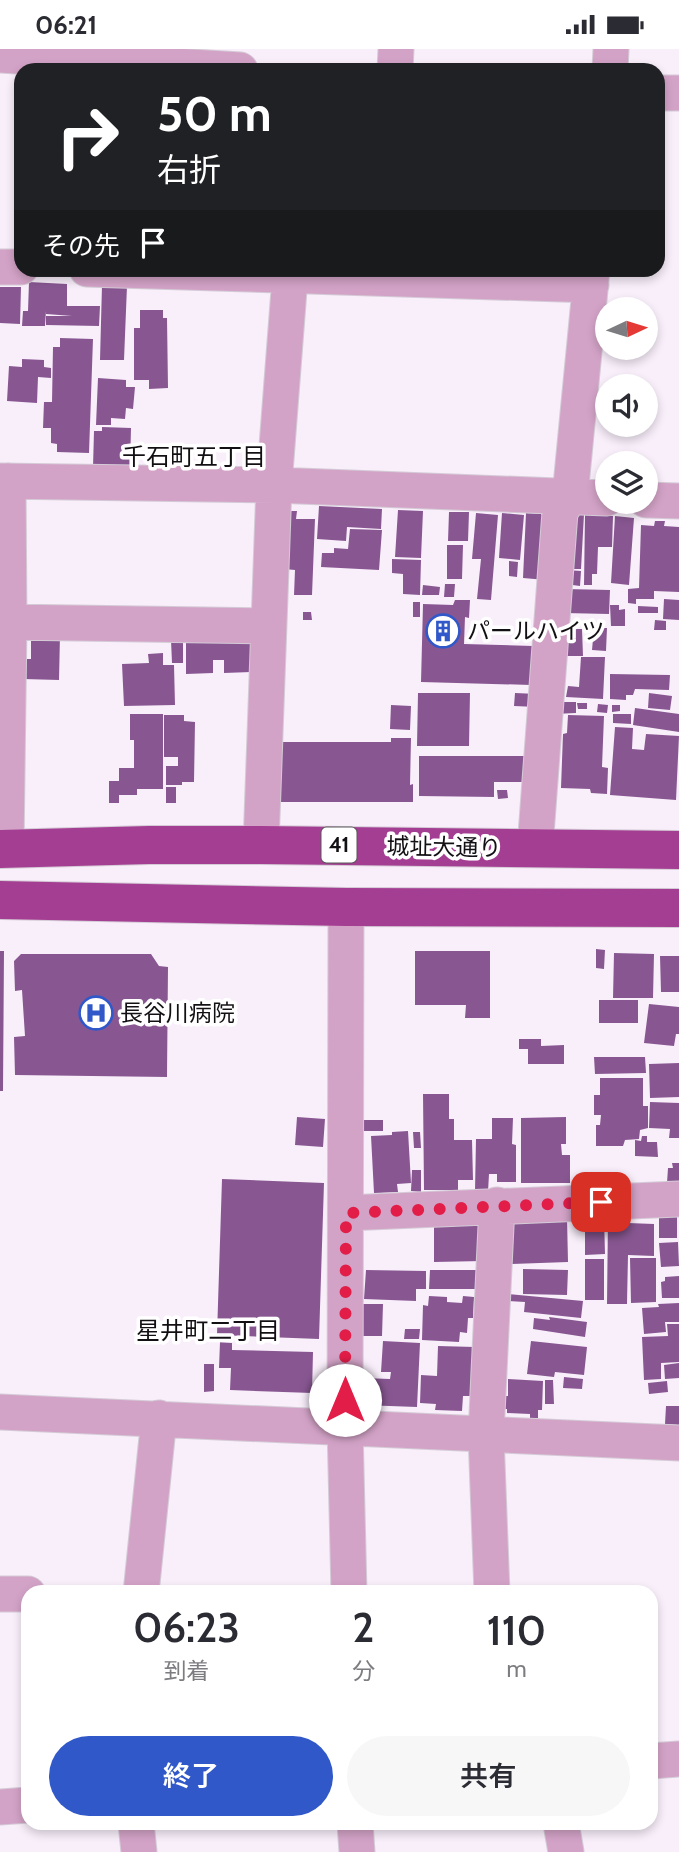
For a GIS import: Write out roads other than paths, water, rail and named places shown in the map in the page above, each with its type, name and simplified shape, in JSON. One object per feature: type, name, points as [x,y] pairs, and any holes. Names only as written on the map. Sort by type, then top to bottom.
[{"type":"highway","name":"城址大通り","points":[[3,849],[261,845],[679,850]]},
{"type":"highway","points":[[0,900],[346,907],[679,908]]},
{"type":"street","points":[[0,55],[128,63]]},
{"type":"street","points":[[261,845],[274,485],[290,277],[592,277],[570,496],[560,512],[535,848]]},
{"type":"street","points":[[3,849],[9,622],[4,481],[274,485],[595,497]]},
{"type":"street","points":[[658,500],[679,501]]},
{"type":"street","points":[[9,622],[268,626]]},
{"type":"street","points":[[346,907],[345,1427],[349,1585]]},
{"type":"street","points":[[346,1213],[679,1199]]},
{"type":"street","points":[[492,1585],[486,1435],[497,1205]]},
{"type":"street","points":[[0,1412],[679,1443]]},
{"type":"street","points":[[142,1585],[159,1418]]},
{"type":"street","points":[[0,1594],[21,1594]]},
{"type":"street","points":[[658,1760],[679,1759]]},
{"type":"street","points":[[0,1807],[21,1806]]},
{"type":"street","points":[[137,1830],[139,1852]]},
{"type":"street","points":[[355,1830],[357,1852]]},
{"type":"street","points":[[562,1830],[566,1852]]},
{"type":"place","name":"パールハイツ","points":[[443,631]]},
{"type":"place","name":"長谷川病院","points":[[96,1013]]},
{"type":"district","name":"千石町五丁目","points":[[194,457]]},
{"type":"district","name":"星井町二丁目","points":[[208,1331]]}]
